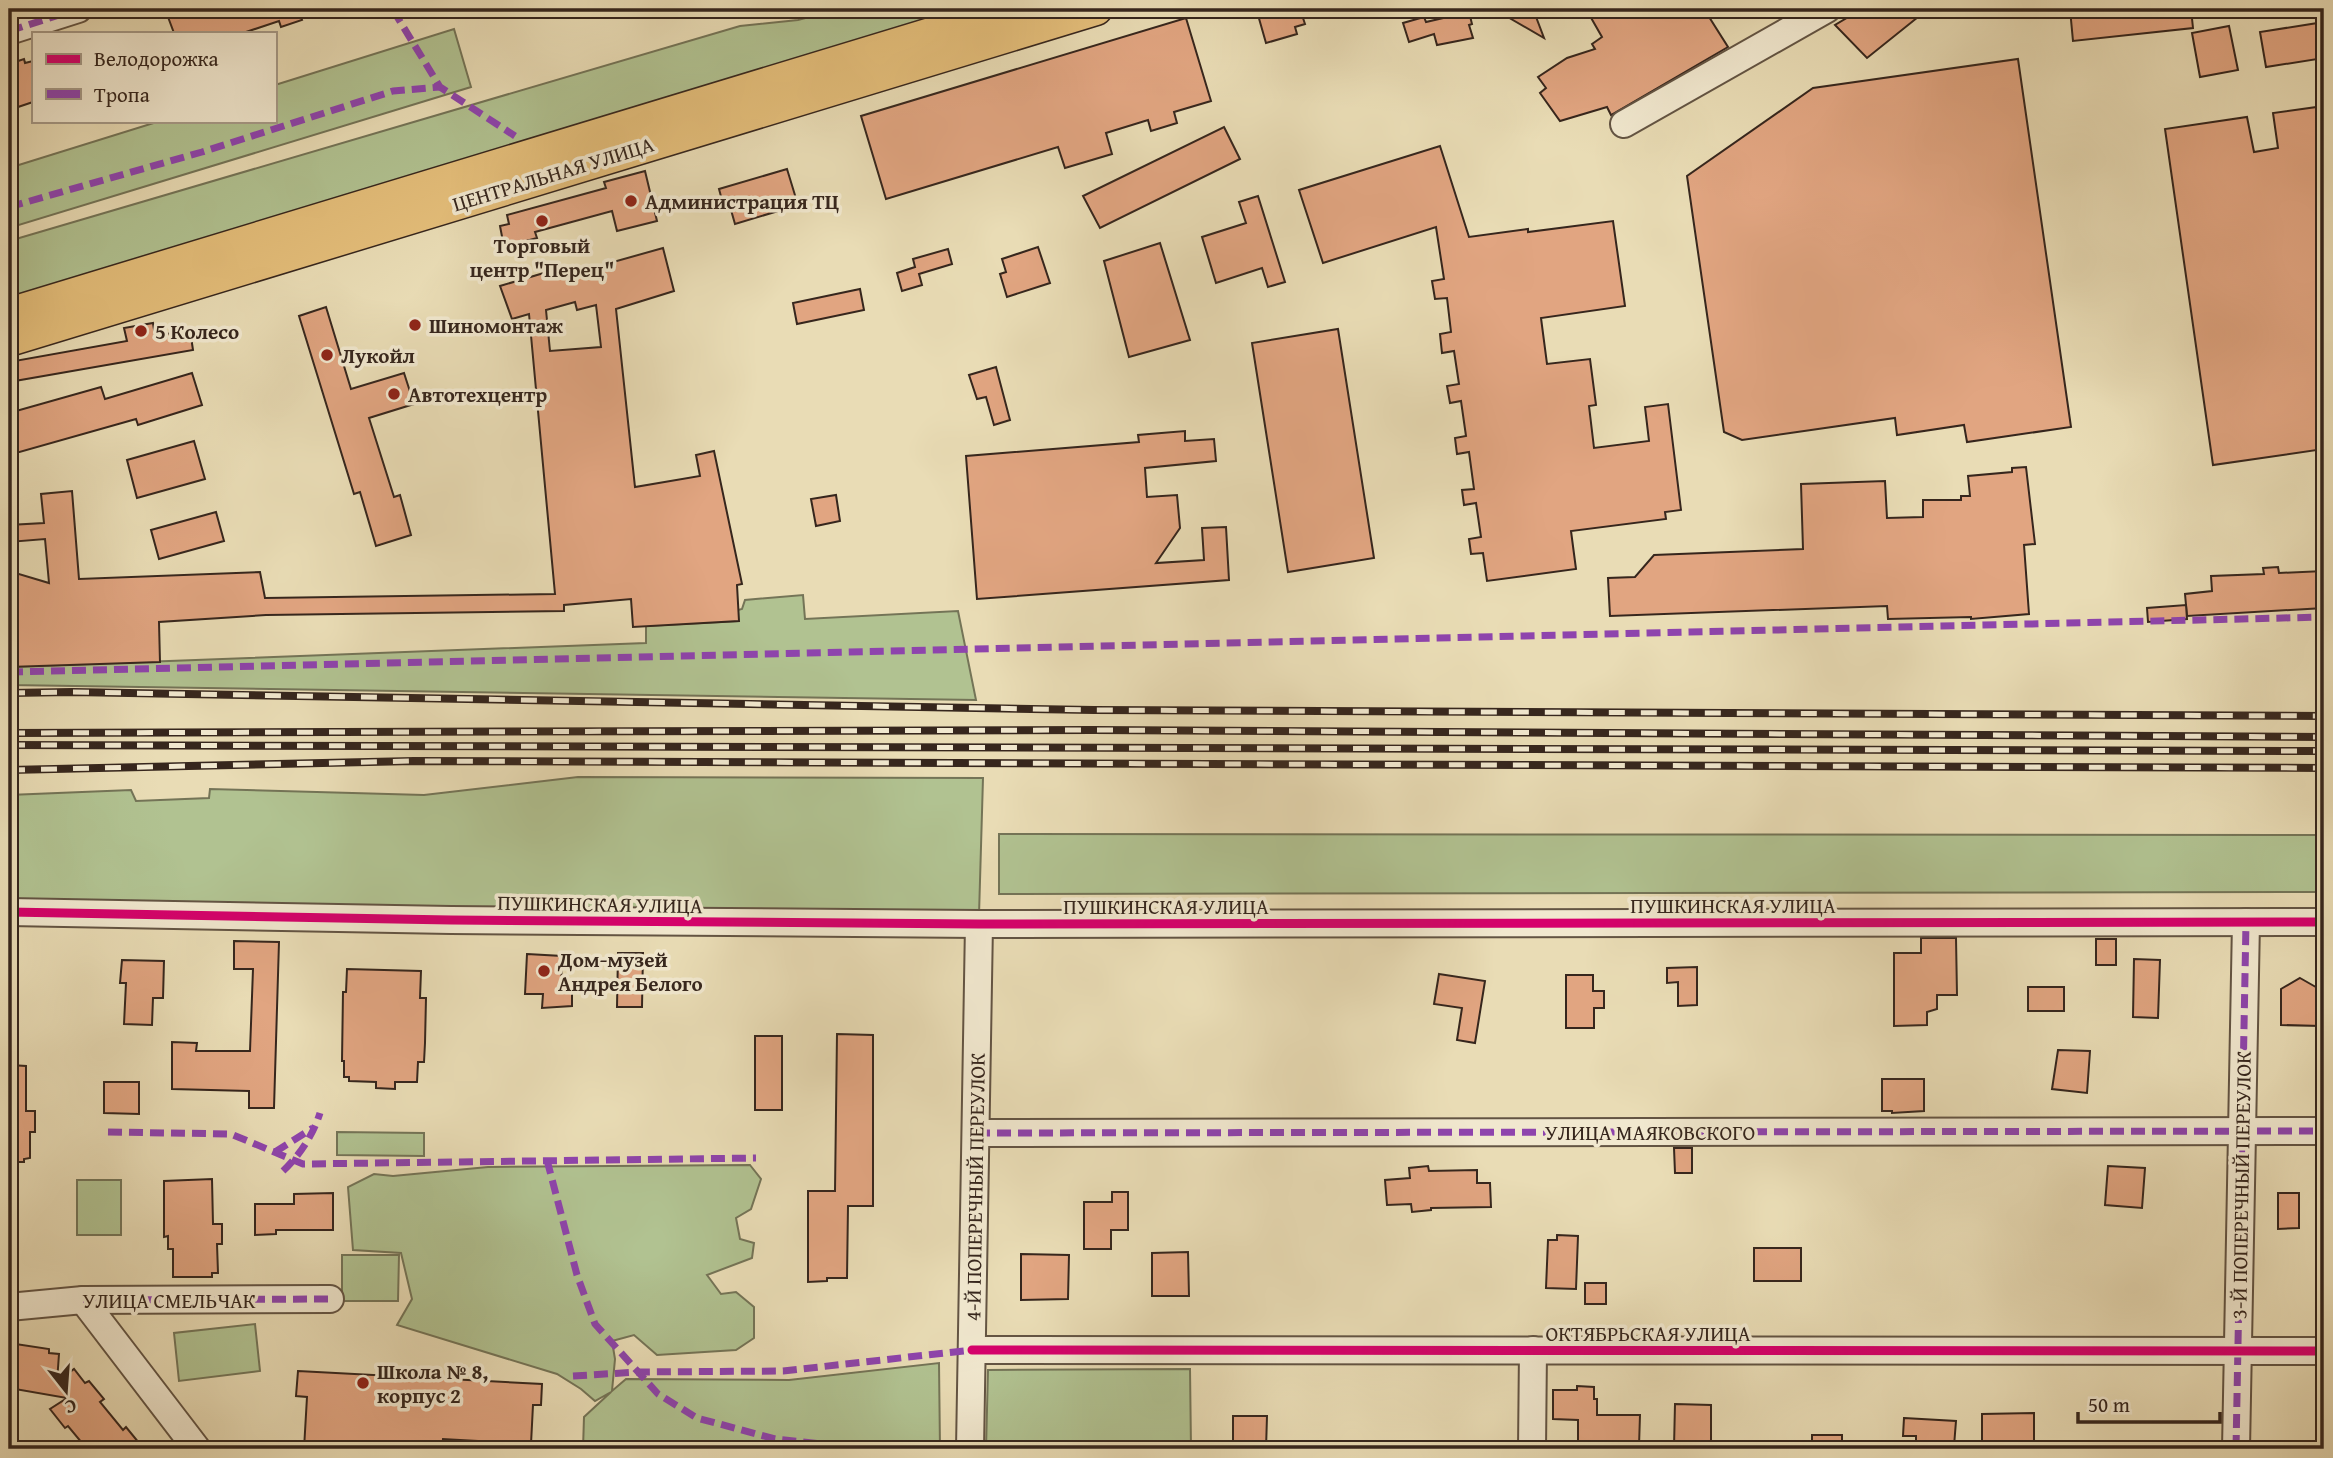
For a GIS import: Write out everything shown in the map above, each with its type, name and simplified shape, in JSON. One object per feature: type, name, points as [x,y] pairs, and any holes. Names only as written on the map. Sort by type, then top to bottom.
[{"type":"main road","name":"ЦЕНТРАЛЬНАЯ УЛИЦА","points":[[9,340],[402,207],[1013,9]]},
{"type":"main road","name":"ЦЕНТРАЛЬНАЯ УЛИЦА","points":[[9,314],[402,207],[1097,9]]},
{"type":"street","points":[[9,31],[78,9]]},
{"type":"street","points":[[1624,124],[1827,9]]},
{"type":"street","name":"ПУШКИНСКАЯ УЛИЦА","points":[[9,912],[451,920],[979,924],[2324,922]]},
{"type":"street","name":"3-Й ПОПЕРЕЧНЫЙ ПЕРЕУЛОК","points":[[2236,1449],[2246,922]]},
{"type":"street","name":"4-Й ПОПЕРЕЧНЫЙ ПЕРЕУЛОК","points":[[970,1449],[979,924]]},
{"type":"street","name":"УЛИЦА МАЯКОВСКОГО","points":[[976,1133],[2324,1131]]},
{"type":"street","name":"УЛИЦА СМЕЛЬЧАК","points":[[9,1307],[83,1300],[330,1299]]},
{"type":"street","points":[[83,1300],[197,1449]]},
{"type":"street","name":"ОКТЯБРЬСКАЯ УЛИЦА","points":[[972,1350],[2324,1351]]},
{"type":"street","points":[[1532,1449],[1533,1350]]},
{"type":"green space","points":[[839,9],[996,9],[9,309],[9,241],[740,26],[798,20]]},
{"type":"green space","points":[[454,29],[471,87],[9,228],[9,168],[157,122],[276,122],[276,85]]},
{"type":"green space","points":[[803,595],[805,619],[958,611],[976,700],[9,685],[9,667],[646,643],[646,626],[738,621],[738,610],[742,609],[745,600]]},
{"type":"green space","points":[[578,777],[983,778],[979,915],[9,903],[9,795],[131,790],[136,801],[209,798],[210,789],[424,795]]},
{"type":"green space","points":[[999,834],[2324,835],[2324,892],[999,894]]},
{"type":"green space","points":[[337,1132],[424,1133],[424,1156],[337,1155]]},
{"type":"green space","points":[[750,1165],[761,1179],[751,1209],[736,1218],[740,1239],[754,1243],[752,1258],[707,1275],[721,1294],[736,1292],[754,1307],[754,1338],[736,1350],[657,1355],[634,1335],[612,1341],[615,1359],[612,1391],[626,1379],[789,1380],[939,1363],[940,1449],[583,1449],[584,1417],[611,1392],[595,1401],[557,1374],[397,1325],[412,1299],[401,1253],[353,1250],[348,1187],[374,1174],[393,1176],[488,1167]]},
{"type":"green space","points":[[77,1180],[121,1180],[121,1235],[77,1235]]},
{"type":"green space","points":[[342,1255],[399,1255],[398,1301],[342,1301]]},
{"type":"green space","points":[[255,1324],[260,1371],[179,1381],[174,1333]]},
{"type":"green space","points":[[1190,1369],[1191,1449],[986,1449],[988,1370]]},
{"type":"building","points":[[180,9],[308,9],[308,12],[300,15],[302,20],[281,27],[279,21],[246,32],[174,32],[168,17],[181,13]]},
{"type":"building","points":[[1279,9],[1300,9],[1305,24],[1295,27],[1297,34],[1266,43],[1258,15]]},
{"type":"building","points":[[1533,9],[1544,38],[1506,16]]},
{"type":"building","points":[[1586,9],[1704,9],[1728,47],[1611,115],[1607,107],[1560,121],[1540,93],[1546,88],[1538,77],[1567,58],[1595,49],[1592,44],[1602,37]]},
{"type":"building","points":[[1862,9],[1928,9],[1867,58],[1835,25]]},
{"type":"building","points":[[2070,9],[2191,9],[2193,28],[2073,41]]},
{"type":"building","points":[[1469,12],[1473,38],[1437,45],[1434,34],[1409,42],[1403,23],[1424,17],[1426,22]]},
{"type":"building","points":[[1186,18],[1211,101],[1174,112],[1177,123],[1151,131],[1148,120],[1106,133],[1112,154],[1065,168],[1058,147],[886,199],[861,116]]},
{"type":"building","points":[[2324,22],[2324,58],[2266,67],[2260,32]]},
{"type":"building","points":[[2229,26],[2238,70],[2200,77],[2192,33]]},
{"type":"building","points":[[24,59],[25,63],[32,61],[32,102],[9,110],[9,64]]},
{"type":"building","points":[[2018,59],[2071,427],[1967,442],[1964,425],[1897,435],[1895,418],[1742,440],[1724,432],[1687,176],[1813,88]]},
{"type":"building","points":[[2324,106],[2324,449],[2213,465],[2165,129],[2247,117],[2254,152],[2278,148],[2273,113]]},
{"type":"building","points":[[1224,127],[1240,159],[1100,228],[1083,196]]},
{"type":"building","points":[[1440,146],[1469,237],[1613,221],[1625,306],[1541,318],[1547,364],[1590,359],[1596,405],[1589,406],[1594,448],[1649,441],[1645,407],[1668,404],[1681,510],[1665,512],[1666,519],[1571,531],[1576,569],[1487,581],[1483,553],[1471,554],[1469,539],[1481,537],[1476,503],[1464,505],[1462,490],[1474,489],[1469,452],[1457,454],[1455,438],[1466,436],[1461,401],[1450,403],[1447,386],[1459,384],[1454,351],[1442,353],[1440,334],[1451,332],[1447,298],[1435,299],[1432,281],[1444,279],[1436,227],[1323,263],[1299,190]]},
{"type":"building","points":[[787,169],[798,205],[735,224],[729,203],[723,204],[719,189]]},
{"type":"building","points":[[645,171],[657,221],[617,231],[612,211],[535,232],[537,238],[504,247],[500,226],[509,224],[507,215],[606,188],[604,182]]},
{"type":"building","points":[[1258,196],[1285,282],[1268,287],[1262,268],[1216,283],[1202,237],[1246,223],[1239,202]]},
{"type":"building","points":[[1160,243],[1190,340],[1129,357],[1104,261]]},
{"type":"building","points":[[1038,247],[1050,283],[1007,297],[1000,274],[1006,272],[1002,259]]},
{"type":"building","points":[[663,248],[674,291],[616,309],[635,487],[700,476],[696,455],[714,451],[742,584],[737,585],[739,621],[633,627],[631,599],[564,605],[564,611],[266,615],[159,622],[160,662],[9,667],[9,571],[49,583],[45,539],[9,542],[9,525],[44,523],[41,494],[72,491],[79,579],[260,572],[265,598],[555,594],[529,314],[512,319],[500,286],[564,267],[567,275]],"holes":[[[575,302],[577,310],[596,305],[601,347],[550,351],[546,310]]]},
{"type":"building","points":[[948,249],[952,264],[919,274],[922,285],[902,291],[897,273],[915,267],[913,259]]},
{"type":"building","points":[[860,289],[864,310],[797,324],[793,303]]},
{"type":"building","points":[[326,307],[351,389],[404,373],[414,404],[369,418],[394,497],[400,495],[411,535],[376,546],[360,492],[354,494],[299,316]]},
{"type":"building","points":[[153,323],[155,336],[190,330],[193,350],[9,382],[9,362],[127,341],[124,328]]},
{"type":"building","points":[[1338,329],[1374,558],[1288,572],[1252,343]]},
{"type":"building","points":[[996,367],[1010,420],[994,425],[986,397],[977,399],[969,375]]},
{"type":"building","points":[[192,373],[202,405],[138,425],[136,419],[9,455],[9,413],[101,387],[105,399]]},
{"type":"building","points":[[1185,431],[1185,441],[1214,439],[1216,461],[1145,468],[1147,497],[1177,495],[1180,528],[1156,563],[1204,560],[1202,528],[1226,527],[1229,580],[977,599],[966,456],[1139,442],[1138,435]]},
{"type":"building","points":[[194,441],[205,479],[137,498],[127,460]]},
{"type":"building","points":[[2026,467],[2035,544],[2024,545],[2029,614],[1971,619],[1888,619],[1887,606],[1610,616],[1608,578],[1635,577],[1654,555],[1803,549],[1801,484],[1885,481],[1887,518],[1923,517],[1923,500],[1961,500],[1961,496],[1970,496],[1968,476],[2012,472],[2012,468]]},
{"type":"building","points":[[836,495],[840,521],[816,526],[811,499]]},
{"type":"building","points":[[216,512],[224,541],[159,559],[151,530]]},
{"type":"building","points":[[2278,567],[2279,573],[2324,571],[2324,608],[2187,616],[2185,594],[2212,591],[2211,576],[2264,574],[2263,568]]},
{"type":"building","points":[[2186,605],[2187,619],[2148,622],[2147,608]]},
{"type":"building","points":[[1921,938],[1956,938],[1957,995],[1937,995],[1937,1009],[1927,1012],[1927,1025],[1894,1026],[1894,953],[1921,953]]},
{"type":"building","points":[[2096,939],[2116,939],[2116,965],[2096,965]]},
{"type":"building","points":[[234,941],[279,942],[274,1108],[249,1108],[249,1091],[172,1089],[172,1042],[197,1043],[196,1051],[250,1051],[253,969],[234,969]]},
{"type":"building","points":[[618,953],[643,953],[642,1007],[617,1007]]},
{"type":"building","name":"Дом-музей Андрея Белого","points":[[527,954],[562,956],[561,987],[572,988],[572,1006],[542,1008],[543,994],[525,994]]},
{"type":"building","points":[[2134,959],[2160,960],[2158,1018],[2133,1017]]},
{"type":"building","points":[[122,960],[164,961],[163,998],[153,998],[152,1025],[124,1024],[126,983],[120,983]]},
{"type":"building","points":[[1697,967],[1697,1005],[1678,1006],[1678,982],[1667,983],[1667,968]]},
{"type":"building","points":[[347,969],[421,971],[420,998],[426,998],[425,1043],[424,1062],[418,1062],[417,1082],[395,1082],[395,1089],[376,1088],[376,1082],[349,1081],[349,1077],[344,1077],[343,992],[346,992]]},
{"type":"building","points":[[1439,974],[1485,981],[1475,1043],[1457,1040],[1462,1008],[1434,1004]]},
{"type":"building","points":[[1566,975],[1593,975],[1593,991],[1604,991],[1604,1008],[1594,1008],[1594,1028],[1566,1028]]},
{"type":"building","points":[[2300,978],[2321,990],[2321,1026],[2281,1025],[2281,989]]},
{"type":"building","points":[[2028,987],[2064,987],[2064,1011],[2028,1011]]},
{"type":"building","points":[[837,1034],[873,1035],[873,1206],[848,1206],[847,1278],[808,1282],[808,1191],[835,1191]]},
{"type":"building","points":[[755,1036],[782,1036],[782,1110],[755,1110]]},
{"type":"building","points":[[2058,1050],[2090,1051],[2087,1093],[2052,1089]]},
{"type":"building","points":[[10,1065],[26,1066],[26,1111],[35,1111],[35,1132],[30,1132],[30,1158],[24,1159],[24,1162],[9,1162]]},
{"type":"building","points":[[1882,1079],[1924,1079],[1924,1111],[1882,1111]]},
{"type":"building","points":[[104,1082],[139,1082],[139,1114],[104,1113]]},
{"type":"building","points":[[1674,1148],[1692,1148],[1692,1173],[1675,1173]]},
{"type":"building","points":[[1428,1166],[1429,1171],[1477,1170],[1477,1183],[1490,1183],[1491,1207],[1431,1208],[1412,1212],[1411,1204],[1387,1205],[1385,1180],[1410,1178],[1409,1168]]},
{"type":"building","points":[[2108,1166],[2145,1168],[2142,1208],[2105,1205]]},
{"type":"building","points":[[212,1179],[213,1224],[222,1224],[222,1244],[217,1244],[218,1273],[212,1273],[212,1277],[173,1277],[173,1249],[168,1249],[168,1236],[164,1237],[164,1181]]},
{"type":"building","points":[[1112,1192],[1128,1192],[1128,1230],[1111,1230],[1111,1249],[1084,1249],[1084,1202],[1112,1202]]},
{"type":"building","points":[[333,1193],[333,1230],[276,1230],[276,1234],[255,1235],[255,1204],[294,1204],[294,1194]]},
{"type":"building","points":[[2278,1193],[2299,1193],[2299,1228],[2278,1229]]},
{"type":"building","points":[[1557,1235],[1578,1236],[1576,1289],[1546,1288],[1548,1240],[1557,1240]]},
{"type":"building","points":[[1754,1248],[1801,1248],[1801,1281],[1754,1281]]},
{"type":"building","points":[[1188,1252],[1189,1296],[1152,1296],[1152,1253]]},
{"type":"building","points":[[1021,1254],[1069,1255],[1068,1299],[1021,1300]]},
{"type":"building","points":[[1585,1283],[1606,1283],[1606,1304],[1585,1304]]},
{"type":"building","points":[[9,1343],[49,1349],[49,1353],[59,1354],[57,1382],[74,1369],[85,1383],[89,1381],[104,1399],[100,1402],[123,1430],[126,1427],[144,1449],[87,1449],[50,1409],[67,1398],[9,1386]]},
{"type":"building","points":[[298,1371],[542,1384],[541,1405],[533,1405],[531,1444],[443,1439],[442,1449],[304,1449],[307,1397],[296,1396]]},
{"type":"building","points":[[1577,1386],[1594,1387],[1597,1415],[1640,1415],[1639,1446],[1620,1446],[1620,1442],[1578,1441],[1578,1420],[1553,1419],[1553,1390],[1577,1390]]},
{"type":"building","points":[[1675,1404],[1711,1405],[1711,1442],[1705,1442],[1705,1448],[1674,1447]]},
{"type":"building","points":[[2034,1413],[2034,1449],[1982,1449],[1982,1414]]},
{"type":"building","points":[[1233,1416],[1267,1416],[1266,1449],[1233,1449]]},
{"type":"building","points":[[1904,1418],[1956,1421],[1954,1446],[1916,1449],[1916,1436],[1903,1436]]},
{"type":"building","points":[[1812,1435],[1842,1435],[1842,1449],[1812,1449]]},
{"type":"railway","points":[[9,693],[1094,710],[2324,716]]},
{"type":"railway","points":[[9,733],[1093,730],[2324,737]]},
{"type":"railway","points":[[9,745],[2324,751]]},
{"type":"railway","points":[[9,770],[414,761],[2324,768]]},
{"type":"marked path","points":[[9,31],[78,9]]},
{"type":"marked path","points":[[393,10],[440,87],[515,136]]},
{"type":"marked path","points":[[9,207],[202,152],[393,91],[440,87]]},
{"type":"marked path","points":[[9,672],[2324,617]]},
{"type":"marked path","points":[[2236,1449],[2246,922]]},
{"type":"marked path","points":[[283,1171],[305,1144],[320,1113]]},
{"type":"marked path","points":[[275,1152],[313,1128]]},
{"type":"marked path","points":[[976,1133],[2324,1131]]},
{"type":"marked path","points":[[108,1132],[231,1134],[303,1164],[756,1158]]},
{"type":"marked path","points":[[547,1160],[577,1275],[595,1324],[658,1394],[697,1418],[775,1439],[870,1449]]},
{"type":"marked path","points":[[83,1300],[330,1299]]},
{"type":"marked path","points":[[573,1376],[638,1372],[783,1371],[972,1350]]},
{"type":"cycle path","points":[[9,912],[451,920],[979,924],[2324,922]]},
{"type":"cycle path","points":[[972,1350],[2324,1351]]},
{"type":"place","name":"Администрация ТЦ","points":[[631,201]]},
{"type":"place","name":"Торговый центр \"Перец\"","points":[[542,221]]},
{"type":"place","name":"Шиномонтаж","points":[[415,325]]},
{"type":"place","name":"5 Колесо","points":[[141,331]]},
{"type":"place","name":"Лукойл","points":[[327,355]]},
{"type":"place","name":"Автотехцентр","points":[[394,394]]},
{"type":"place","name":"Дом-музей Андрея Белого","points":[[544,971]]},
{"type":"place","name":"Школа № 8, корпус 2","points":[[363,1383]]}]
